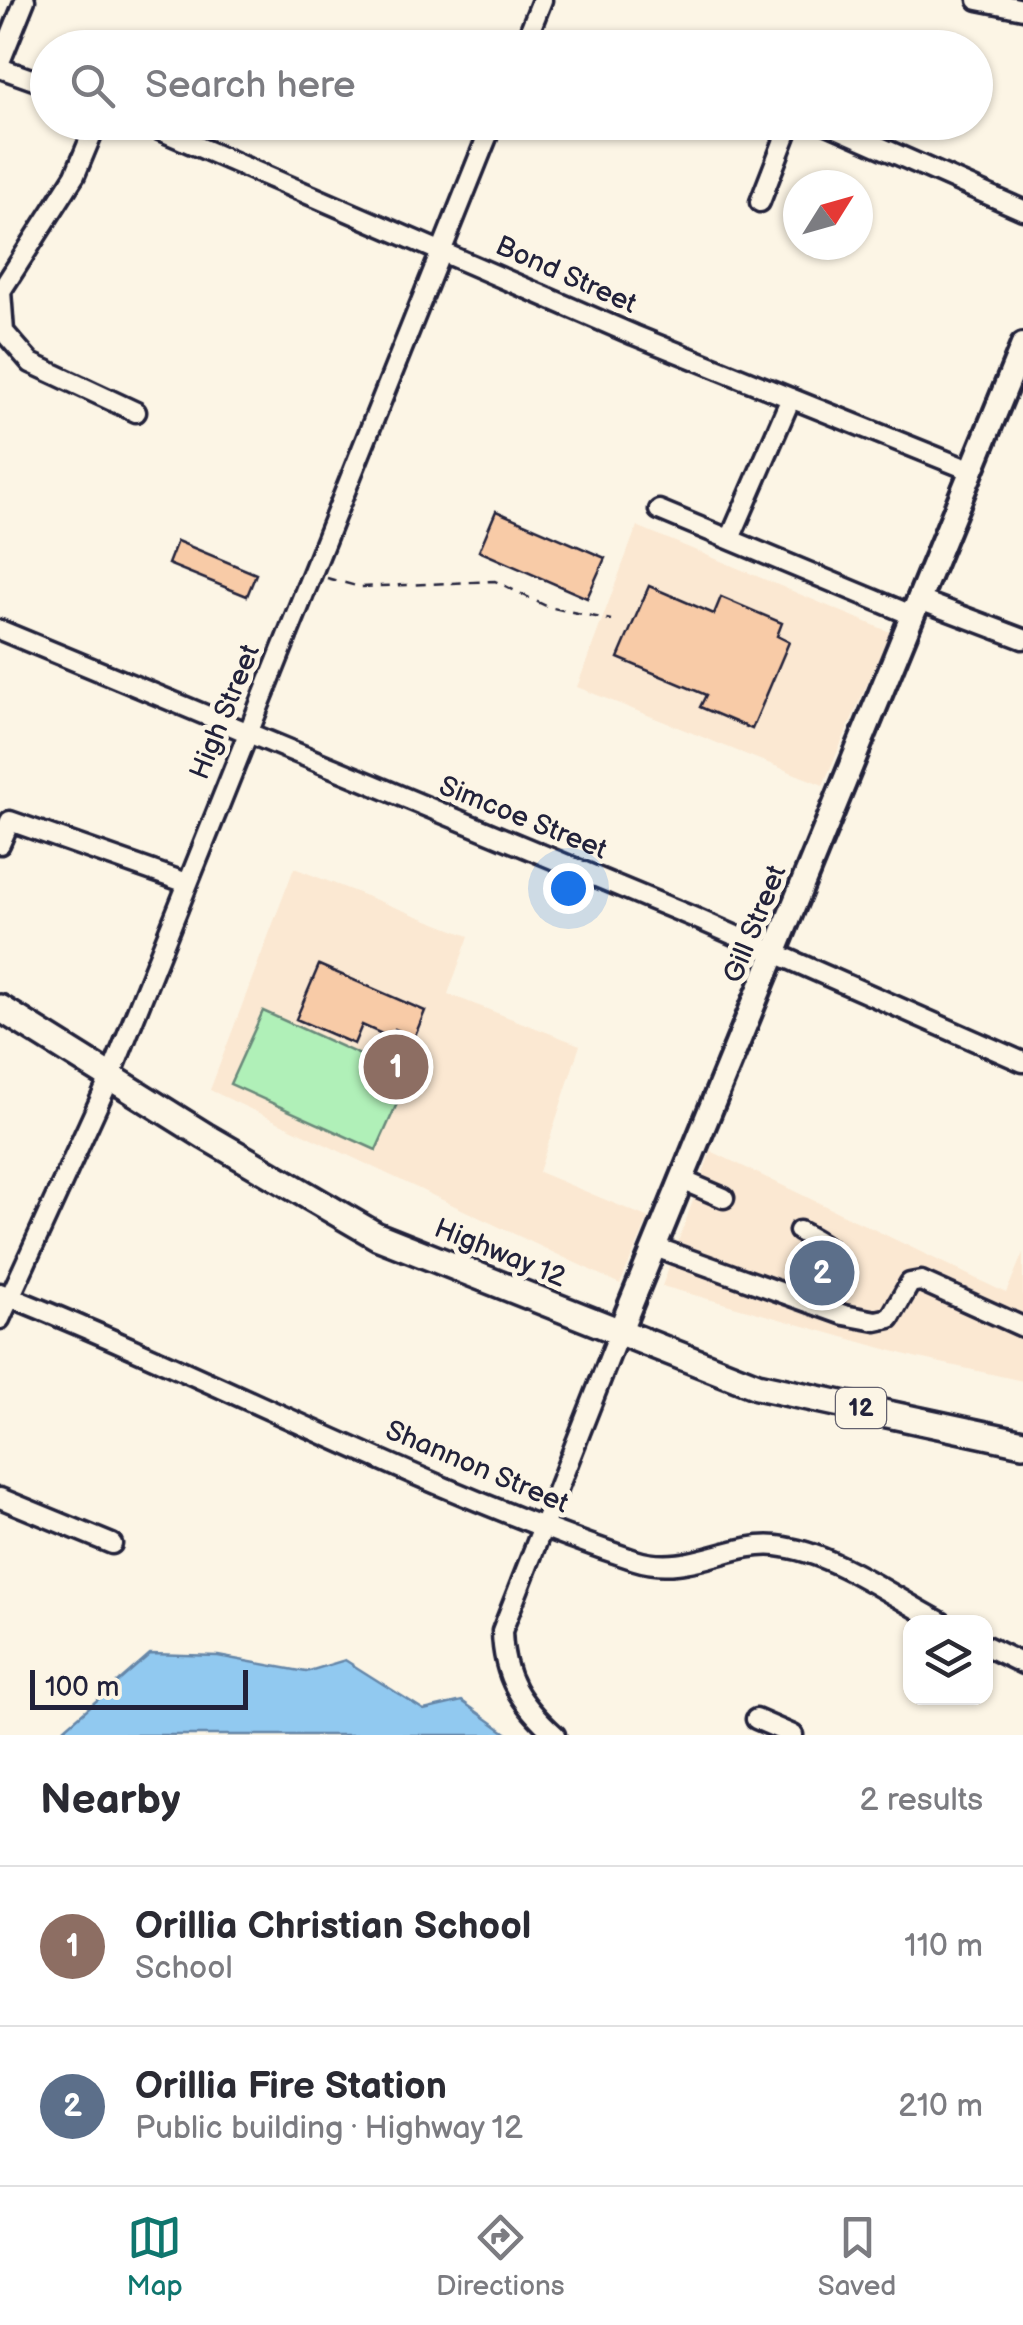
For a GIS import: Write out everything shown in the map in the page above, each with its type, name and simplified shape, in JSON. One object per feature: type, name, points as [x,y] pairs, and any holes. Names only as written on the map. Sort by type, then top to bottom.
[{"type":"highway","name":"Highway 12","points":[[0,1008],[110,1078],[378,1236],[757,1386],[1023,1443]]},
{"type":"main road","name":"Gill Street","points":[[620,1333],[1023,345]]},
{"type":"street","points":[[25,0],[0,64],[30,77]]},
{"type":"street","points":[[530,30],[542,0]]},
{"type":"street","points":[[978,0],[1023,9]]},
{"type":"street","points":[[90,140],[76,175],[1,291],[4,332],[32,362],[136,412]]},
{"type":"street","name":"Bond Street","points":[[183,140],[972,472]]},
{"type":"street","name":"High Street","points":[[0,1319],[5,1295],[110,1078],[486,140]]},
{"type":"street","points":[[760,202],[784,140]]},
{"type":"street","points":[[864,140],[1023,210]]},
{"type":"street","points":[[730,540],[792,398]]},
{"type":"street","points":[[659,510],[917,608],[1023,639]]},
{"type":"street","name":"Simcoe Street","points":[[0,630],[693,917],[1023,1062]]},
{"type":"street","points":[[0,844],[10,821],[187,883]]},
{"type":"street","points":[[682,1180],[724,1198]]},
{"type":"street","points":[[800,1231],[828,1246],[836,1258],[839,1270],[820,1306]]},
{"type":"street","points":[[655,1247],[820,1306],[876,1321],[890,1318],[910,1283],[921,1281],[1023,1327]]},
{"type":"street","name":"Shannon Street","points":[[5,1295],[542,1526],[641,1562],[686,1564],[774,1546],[818,1557],[928,1615]]},
{"type":"street","name":"Gill Street","points":[[556,1735],[514,1691],[503,1656],[502,1631],[620,1333]]},
{"type":"street","points":[[0,1498],[112,1544]]},
{"type":"street","points":[[993,1649],[1023,1664]]},
{"type":"street","points":[[756,1719],[793,1735]]},
{"type":"path","points":[[310,574],[360,587],[495,581],[548,607],[610,620]]},
{"type":"shaded area","points":[[637,526],[890,632],[823,785],[577,687]]},
{"type":"shaded area","points":[[294,868],[469,936],[448,994],[580,1045],[539,1172],[649,1218],[620,1284],[210,1090]]},
{"type":"shaded area","points":[[711,1151],[1006,1293],[1023,1253],[1023,1381],[914,1357],[662,1286]]},
{"type":"green space","points":[[263,1011],[409,1077],[376,1150],[230,1084]]},
{"type":"water","points":[[150,1654],[218,1656],[306,1672],[345,1660],[424,1710],[462,1701],[509,1735],[57,1735]]},
{"type":"building","points":[[496,511],[605,558],[587,598],[479,551]]},
{"type":"building","points":[[177,541],[256,574],[247,596],[168,564]]},
{"type":"building","points":[[649,586],[714,614],[721,597],[782,623],[777,636],[789,642],[752,729],[700,707],[706,695],[618,658]]},
{"type":"building","points":[[319,965],[425,1011],[414,1038],[395,1029],[391,1038],[362,1025],[354,1044],[296,1019]]},
{"type":"place","name":"Orillia Christian School","points":[[396,1067]]},
{"type":"place","name":"Orillia Fire Station","points":[[822,1273]]}]
